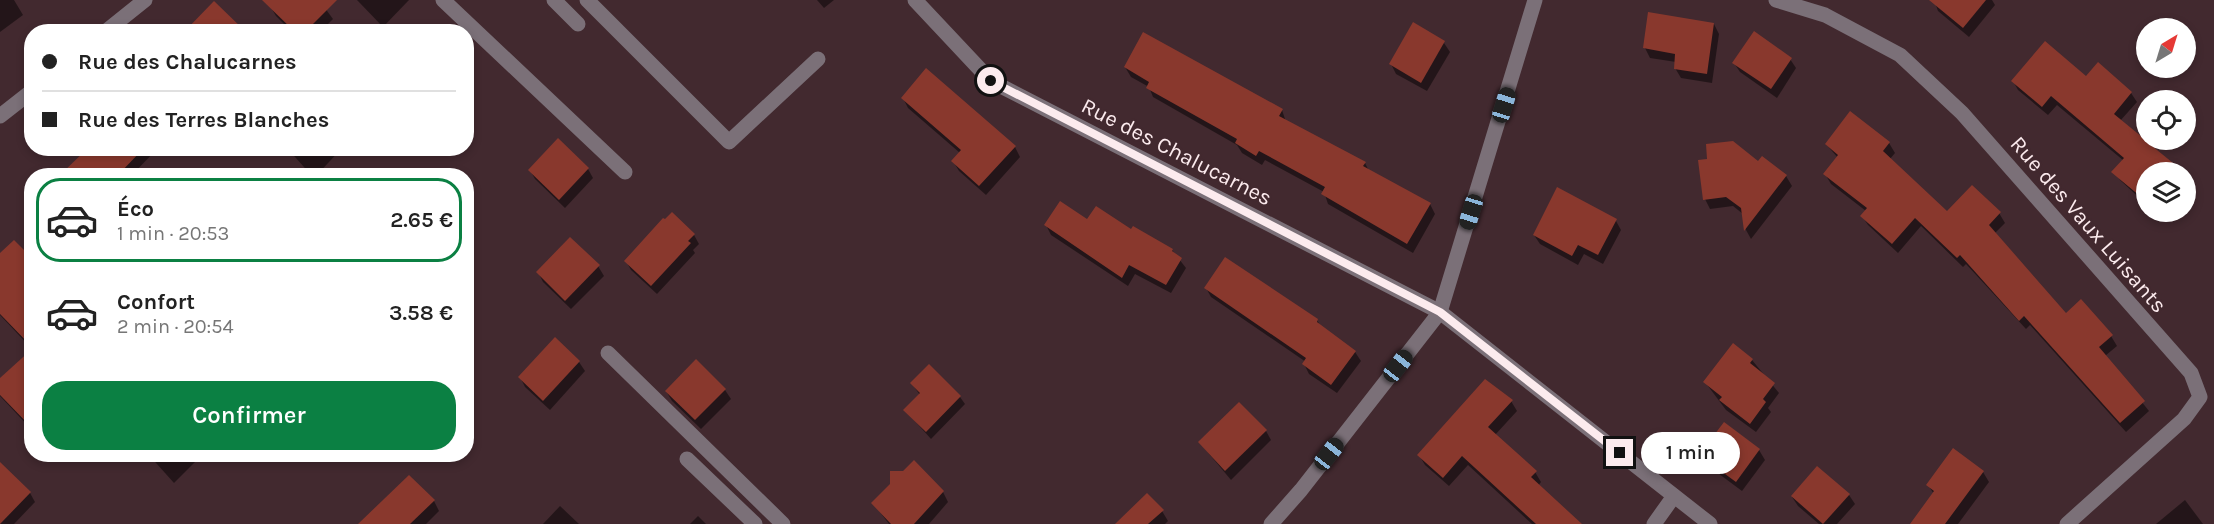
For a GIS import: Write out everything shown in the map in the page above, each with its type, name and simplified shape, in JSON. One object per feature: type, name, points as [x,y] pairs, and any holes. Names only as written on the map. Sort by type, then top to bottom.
[{"type":"street","points":[[115,24],[145,0]]},
{"type":"street","points":[[443,0],[469,24]]},
{"type":"street","points":[[554,0],[578,24]]},
{"type":"street","points":[[586,0],[729,142],[818,59]]},
{"type":"street","name":"Rue des Chalucarnes","points":[[915,0],[991,81],[1440,312],[1710,524]]},
{"type":"street","points":[[1271,524],[1301,490],[1440,312],[1535,0]]},
{"type":"street","name":"Rue des Vaux Luisants","points":[[1776,0],[1825,15],[1899,56],[1962,113],[2191,374],[2199,397],[2184,419],[2067,524]]},
{"type":"street","points":[[474,29],[626,172]]},
{"type":"street","points":[[0,116],[24,97]]},
{"type":"street","points":[[608,353],[783,524]]},
{"type":"street","points":[[687,459],[755,524]]},
{"type":"street","points":[[1654,524],[1674,496]]},
{"type":"building","points":[[262,0],[337,0],[313,24],[287,24]]},
{"type":"building","points":[[1929,0],[1986,0],[1963,28]]},
{"type":"building","points":[[214,1],[238,24],[192,24]]},
{"type":"building","points":[[1648,12],[1714,23],[1707,74],[1674,69],[1675,54],[1643,48]]},
{"type":"building","points":[[1413,22],[1445,41],[1421,83],[1389,64]]},
{"type":"building","points":[[1754,31],[1792,58],[1771,89],[1732,63]]},
{"type":"building","points":[[1143,32],[1283,109],[1279,116],[1366,162],[1363,166],[1431,203],[1407,244],[1321,194],[1325,187],[1259,151],[1256,156],[1235,143],[1237,139],[1146,88],[1149,82],[1124,67]]},
{"type":"building","points":[[2045,41],[2086,76],[2098,62],[2132,92],[2114,114],[2136,132],[2136,150],[2157,150],[2172,162],[2136,162],[2136,193],[2111,172],[2124,158],[2051,96],[2042,107],[2011,81]]},
{"type":"building","points":[[926,68],[1016,146],[979,186],[951,161],[961,150],[901,98]]},
{"type":"building","points":[[1850,111],[1890,142],[1883,151],[1947,211],[1972,185],[2001,212],[1989,225],[2066,313],[2081,299],[2113,335],[2099,347],[2145,401],[2120,423],[2024,316],[2019,321],[1960,255],[1957,258],[1915,218],[1892,244],[1860,216],[1867,208],[1823,174],[1838,155],[1825,144]]},
{"type":"building","points":[[558,138],[589,168],[559,200],[528,170]]},
{"type":"building","points":[[1733,141],[1758,161],[1762,156],[1787,175],[1744,231],[1741,208],[1726,197],[1703,200],[1698,160],[1707,159],[1706,144]]},
{"type":"building","points":[[80,156],[136,156],[125,168],[67,168]]},
{"type":"building","points":[[1557,187],[1617,219],[1598,255],[1578,245],[1572,256],[1533,235]]},
{"type":"building","points":[[1060,201],[1087,219],[1096,206],[1131,229],[1133,226],[1173,249],[1172,251],[1182,258],[1166,285],[1129,265],[1122,278],[1044,225]]},
{"type":"building","points":[[672,212],[695,234],[688,241],[691,243],[651,286],[624,261],[663,218],[665,219]]},
{"type":"building","points":[[570,237],[600,265],[565,301],[536,272]]},
{"type":"building","points":[[14,240],[24,250],[24,339],[0,314],[0,253]]},
{"type":"building","points":[[1225,257],[1318,319],[1317,322],[1356,351],[1331,385],[1302,364],[1306,358],[1204,288]]},
{"type":"building","points":[[555,337],[580,361],[543,401],[518,377]]},
{"type":"building","points":[[1733,343],[1753,359],[1750,363],[1775,383],[1763,399],[1766,402],[1750,424],[1719,400],[1722,397],[1703,382]]},
{"type":"building","points":[[24,356],[24,420],[0,395],[0,378]]},
{"type":"building","points":[[696,359],[726,389],[695,420],[665,391]]},
{"type":"building","points":[[929,364],[961,396],[926,432],[903,410],[920,393],[910,383]]},
{"type":"building","points":[[1485,379],[1513,400],[1488,427],[1537,471],[1531,477],[1582,524],[1536,524],[1462,456],[1443,478],[1417,455]]},
{"type":"building","points":[[1239,402],[1267,430],[1225,471],[1198,442]]},
{"type":"building","points":[[1724,422],[1760,449],[1736,482],[1699,455]]},
{"type":"building","points":[[1953,448],[1984,471],[1945,524],[1910,524],[1934,491],[1926,485]]},
{"type":"building","points":[[914,460],[944,491],[914,524],[891,524],[871,503],[890,484],[890,471],[903,471]]},
{"type":"building","points":[[0,462],[31,492],[0,524]]},
{"type":"building","points":[[1817,466],[1850,494],[1823,524],[1791,496]]},
{"type":"building","points":[[409,475],[435,500],[410,524],[358,524]]},
{"type":"building","points":[[1147,493],[1164,510],[1148,524],[1115,524]]},
{"type":"route","points":[[991,81],[1440,312],[1620,453]]}]
